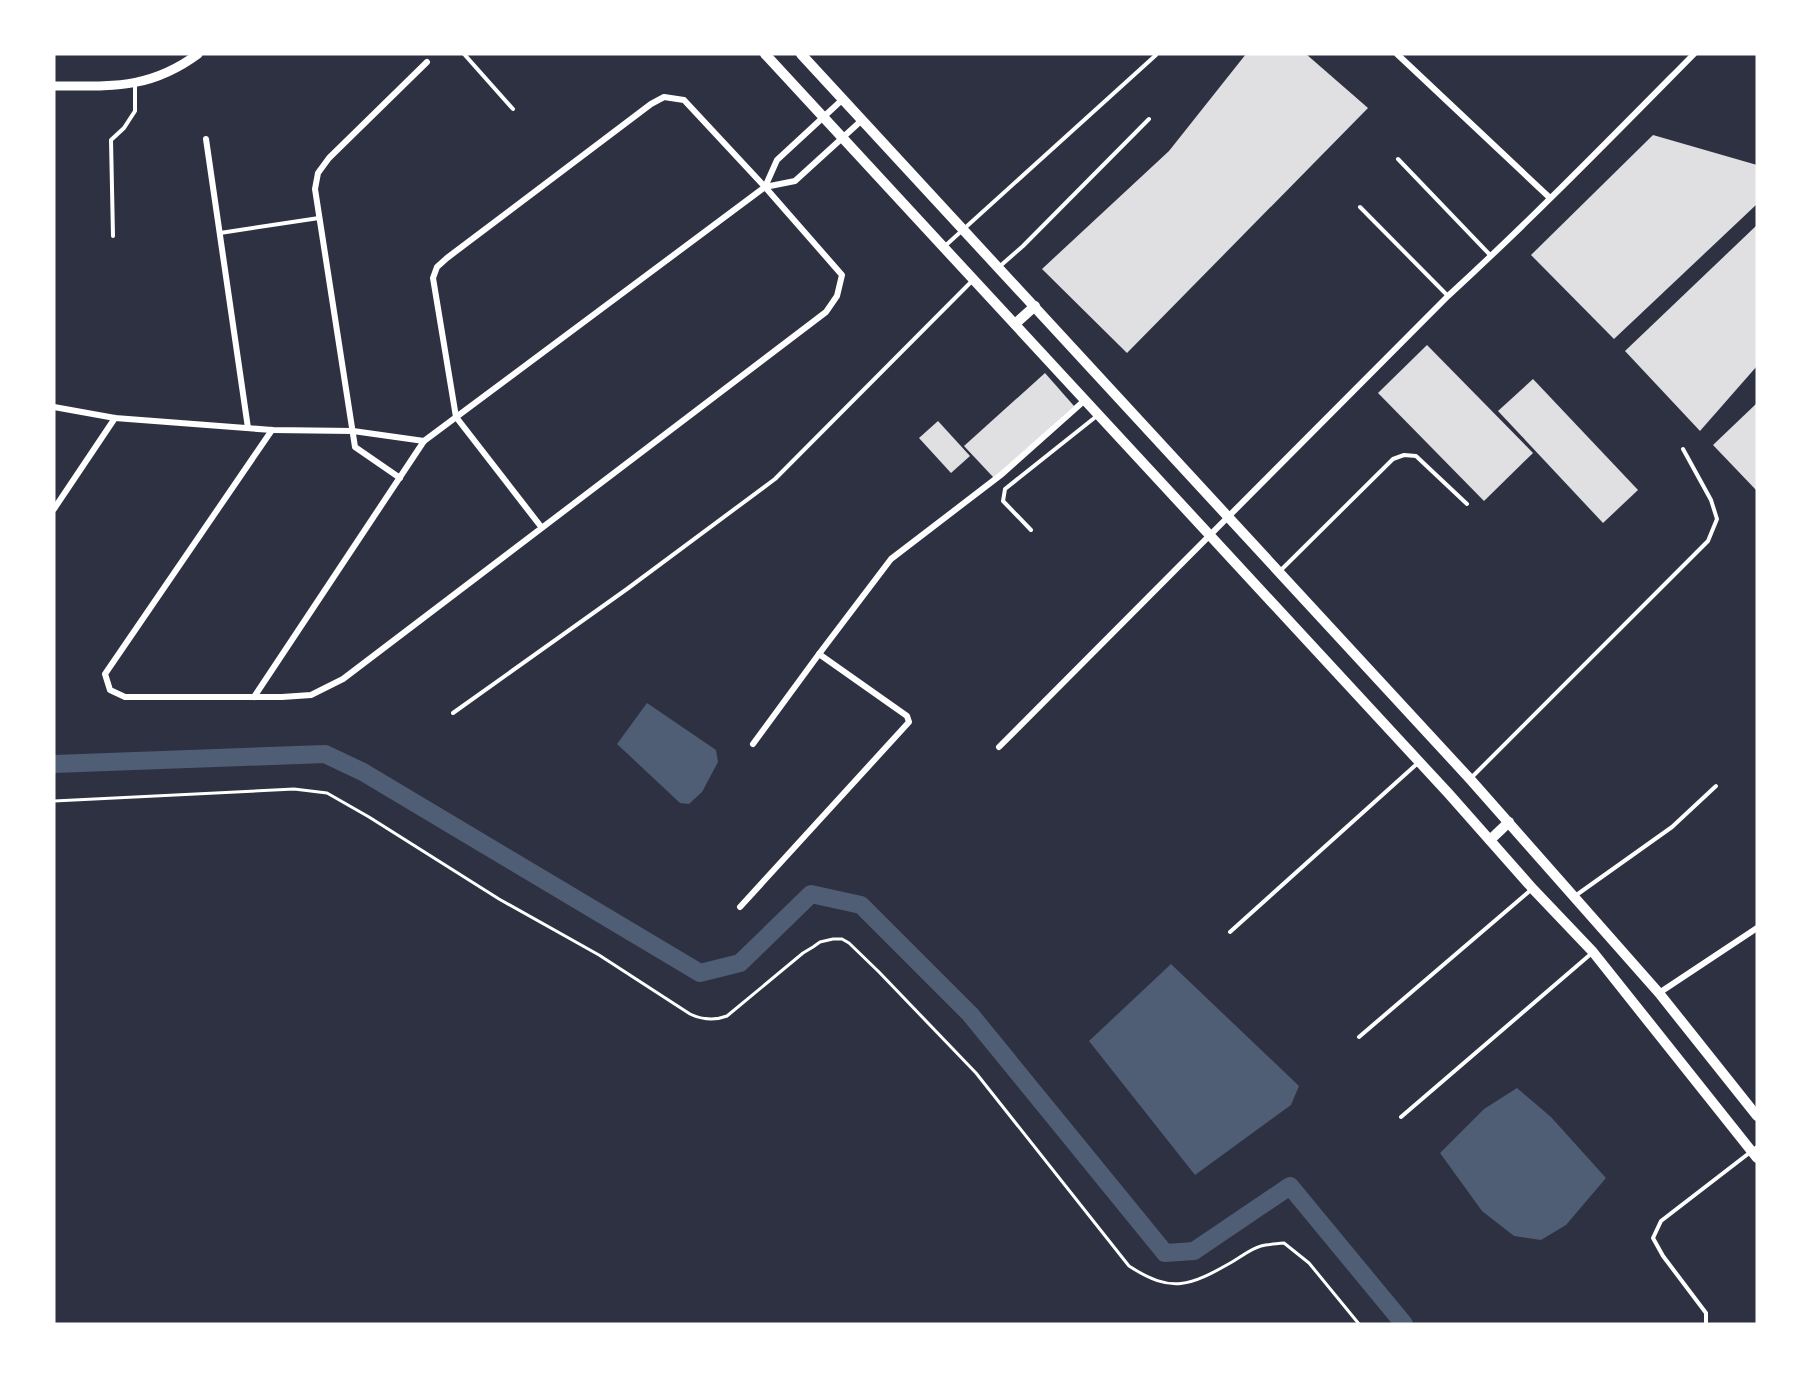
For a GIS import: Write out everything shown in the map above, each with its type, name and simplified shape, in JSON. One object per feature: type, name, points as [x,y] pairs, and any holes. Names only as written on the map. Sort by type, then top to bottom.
[{"type":"main road","points":[[765,54],[1593,952],[1755,1152]]},
{"type":"main road","points":[[801,54],[1470,778],[1659,993],[1757,1116]]},
{"type":"main road","points":[[1015,324],[1035,306]]},
{"type":"main road","points":[[1490,840],[1509,822]]},
{"type":"street","points":[[54,86],[135,84],[183,66],[198,54]]},
{"type":"street","points":[[1396,54],[1550,198]]},
{"type":"street","points":[[999,747],[1448,296],[1694,54]]},
{"type":"street","points":[[400,478],[355,447],[315,189],[318,173],[329,158],[427,62]]},
{"type":"street","points":[[272,430],[105,674],[110,690],[125,697],[311,695],[344,679],[826,312],[837,296],[842,274],[684,100],[664,97],[651,104],[447,258],[437,267],[433,278],[456,417],[542,528]]},
{"type":"street","points":[[765,187],[777,160],[843,98]]},
{"type":"street","points":[[255,697],[424,441],[765,187],[795,181],[862,120]]},
{"type":"street","points":[[206,139],[248,428]]},
{"type":"street","points":[[753,744],[891,560],[1002,474],[1085,400]]},
{"type":"street","points":[[54,407],[116,418],[272,430],[353,431],[424,441]]},
{"type":"street","points":[[54,509],[116,418]]},
{"type":"street","points":[[740,907],[909,722],[907,716],[819,654]]},
{"type":"street","points":[[1659,993],[1757,928]]},
{"type":"lane","points":[[464,54],[513,109]]},
{"type":"lane","points":[[943,247],[1156,55]]},
{"type":"lane","points":[[113,236],[111,140],[124,128],[135,111],[135,84]]},
{"type":"lane","points":[[998,267],[1023,246],[1149,119]]},
{"type":"lane","points":[[1398,159],[1491,256]]},
{"type":"lane","points":[[1360,207],[1448,296]]},
{"type":"lane","points":[[220,232],[320,218]]},
{"type":"lane","points":[[453,713],[627,589],[775,479],[974,279]]},
{"type":"lane","points":[[1031,530],[1003,501],[1005,489],[1098,414]]},
{"type":"lane","points":[[1470,778],[1708,541],[1717,519],[1711,500],[1683,449]]},
{"type":"lane","points":[[1279,572],[1393,459],[1404,455],[1416,456],[1467,504]]},
{"type":"lane","points":[[1230,932],[1420,762]]},
{"type":"lane","points":[[1574,896],[1672,827],[1716,786]]},
{"type":"lane","points":[[1359,1037],[1533,889]]},
{"type":"lane","points":[[1401,1117],[1593,952]]},
{"type":"lane","points":[[1706,1324],[1706,1313],[1663,1256],[1653,1238],[1661,1221],[1755,1152]]},
{"type":"path","points":[[54,801],[294,789],[327,793],[499,899],[599,955],[690,1014],[703,1019],[727,1016],[803,953],[820,942],[842,939],[879,972],[976,1073],[1130,1266],[1147,1277],[1165,1283],[1192,1282],[1202,1279],[1259,1247],[1284,1243],[1309,1263],[1359,1324]]},
{"type":"water","points":[[647,703],[716,750],[718,762],[702,792],[689,804],[680,803],[617,744]]},
{"type":"water","points":[[1171,964],[1299,1086],[1291,1105],[1195,1175],[1089,1041]]},
{"type":"water","points":[[1517,1088],[1551,1117],[1606,1178],[1566,1225],[1541,1240],[1514,1236],[1482,1211],[1440,1153],[1484,1109]]},
{"type":"building","points":[[1246,54],[1306,54],[1368,108],[1127,353],[1042,269],[1169,151]]},
{"type":"building","points":[[1653,135],[1757,165],[1757,204],[1614,339],[1531,255]]},
{"type":"building","points":[[1757,225],[1757,366],[1700,431],[1625,351]]},
{"type":"building","points":[[1427,345],[1533,453],[1484,501],[1378,393]]},
{"type":"building","points":[[1045,373],[1074,406],[994,478],[964,446]]},
{"type":"building","points":[[1533,379],[1638,490],[1603,523],[1498,411]]},
{"type":"building","points":[[1757,403],[1757,491],[1713,445]]},
{"type":"building","points":[[938,421],[970,456],[951,473],[919,438]]},
{"type":"waterway","points":[[54,764],[325,754],[363,772],[700,973],[740,963],[811,894],[861,905],[970,1014],[1165,1253],[1194,1251],[1290,1186],[1404,1324]]}]
